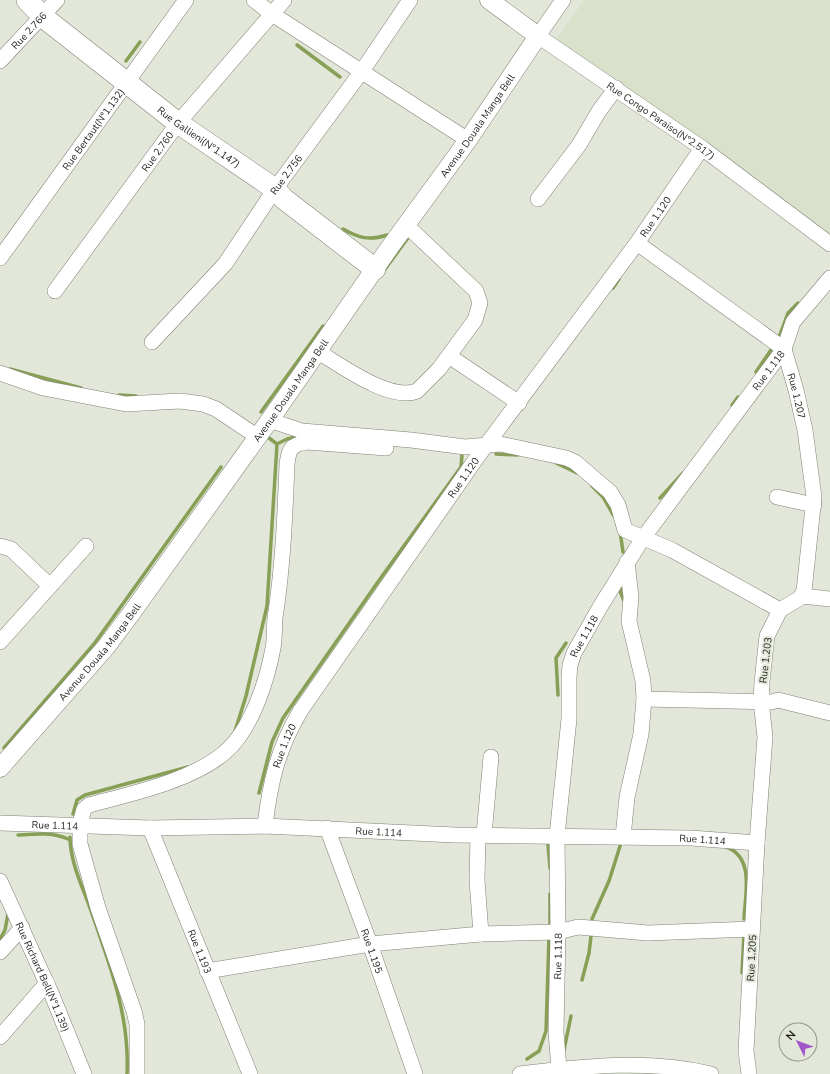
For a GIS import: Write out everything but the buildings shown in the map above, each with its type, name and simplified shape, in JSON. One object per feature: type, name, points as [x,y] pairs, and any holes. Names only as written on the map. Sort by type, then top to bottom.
[{"type":"main road","name":"Rue Gallieni(N°1.147)","points":[[27,0],[43,17],[178,123],[275,189],[284,199],[375,269]]},
{"type":"street","name":"Rue 2.766","points":[[0,61],[58,0]]},
{"type":"street","name":"Rue Bertaut(N°1.132)","points":[[0,258],[186,0]]},
{"type":"street","points":[[254,0],[272,14],[468,140]]},
{"type":"street","name":"Rue 2.760","points":[[55,291],[178,123],[284,0]]},
{"type":"street","name":"Rue 2.756","points":[[152,342],[225,264],[275,189],[362,71],[410,0]]},
{"type":"street","name":"Rue Congo Paraiso(N°2.517)","points":[[489,0],[538,36],[702,148],[830,244]]},
{"type":"street","name":"Avenue Douala Manga Bell","points":[[0,768],[120,629],[258,437],[406,225],[468,140],[563,0]]},
{"type":"street","points":[[538,199],[579,144],[599,111],[616,88]]},
{"type":"street","name":"Rue 1.120","points":[[265,826],[269,791],[277,760],[289,730],[320,680],[483,450],[637,243],[702,148]]},
{"type":"street","points":[[317,351],[389,392],[405,394],[417,391],[439,369],[475,320],[479,310],[479,297],[446,261],[406,225]]},
{"type":"street","points":[[637,243],[784,349]]},
{"type":"street","name":"Rue 1.118","points":[[559,1069],[556,1032],[558,932],[557,836],[570,719],[570,665],[574,653],[627,562],[643,538],[784,349],[793,322],[830,278]]},
{"type":"street","name":"Rue 1.207","points":[[784,349],[796,390],[812,470],[814,505],[802,596]]},
{"type":"street","points":[[449,356],[519,403]]},
{"type":"street","points":[[0,373],[43,388],[126,404],[180,401],[203,404],[216,409],[258,437]]},
{"type":"street","points":[[269,420],[302,431],[432,442],[483,450]]},
{"type":"street","points":[[136,1074],[136,1018],[94,894],[80,844],[80,826],[84,809],[89,804],[151,788],[209,763],[224,754],[235,743],[245,726],[259,696],[273,648],[283,558],[288,455],[296,444],[329,443],[483,450],[500,444],[558,456],[575,462],[610,492],[618,506],[625,530],[672,550],[780,610],[802,596],[830,599]]},
{"type":"street","points":[[777,497],[814,505]]},
{"type":"street","points":[[0,546],[11,549],[50,586]]},
{"type":"street","points":[[0,642],[86,546]]},
{"type":"street","points":[[622,837],[627,796],[641,734],[644,699],[642,681],[629,621],[631,597],[627,562]]},
{"type":"street","name":"Rue 1.203","points":[[757,843],[765,736],[761,701],[767,636],[780,610]]},
{"type":"street","points":[[644,699],[783,701],[830,713]]},
{"type":"street","points":[[481,934],[476,880],[491,757]]},
{"type":"street","name":"Rue 1.114","points":[[0,823],[150,828],[265,826],[481,835],[700,839],[757,843]]},
{"type":"street","name":"Rue 1.193","points":[[150,828],[250,1074]]},
{"type":"street","name":"Rue 1.195","points":[[327,828],[370,944],[415,1074]]},
{"type":"street","name":"Rue 1.205","points":[[749,1074],[746,1051],[757,843]]},
{"type":"street","name":"Rue Richard Bell(N°1.139)","points":[[0,880],[47,984],[84,1074]]},
{"type":"street","points":[[207,971],[370,944],[481,934],[558,932],[578,927],[648,933],[752,929]]},
{"type":"street","points":[[0,952],[22,928]]},
{"type":"street","points":[[0,1038],[47,984]]},
{"type":"street","points":[[520,1074],[559,1069],[663,1067],[695,1070],[711,1074]]},
{"type":"shaded area","points":[[584,0],[830,0],[830,247],[552,45]]},
{"type":"waterway","points":[[126,61],[140,42]]},
{"type":"waterway","points":[[297,45],[340,77]]},
{"type":"waterway","points":[[343,229],[364,238],[375,238],[387,235]]},
{"type":"waterway","points":[[383,272],[410,235]]},
{"type":"waterway","points":[[613,288],[619,279]]},
{"type":"waterway","points":[[778,340],[788,313],[798,303]]},
{"type":"waterway","points":[[261,412],[323,326]]},
{"type":"waterway","points":[[756,372],[773,347]]},
{"type":"waterway","points":[[10,369],[81,388]]},
{"type":"waterway","points":[[119,395],[136,396]]},
{"type":"waterway","points":[[732,405],[738,397]]},
{"type":"waterway","points":[[277,444],[287,439],[300,436]]},
{"type":"waterway","points":[[269,438],[277,444]]},
{"type":"waterway","points":[[235,731],[246,696],[267,606],[277,444]]},
{"type":"waterway","points":[[496,454],[518,455]]},
{"type":"waterway","points":[[259,793],[272,742],[283,718],[380,579],[461,467],[462,455]]},
{"type":"waterway","points":[[556,463],[577,473]]},
{"type":"waterway","points":[[4,748],[94,644],[221,467]]},
{"type":"waterway","points":[[660,498],[683,473]]},
{"type":"waterway","points":[[592,486],[603,497],[614,516]]},
{"type":"waterway","points":[[620,531],[623,552]]},
{"type":"waterway","points":[[621,584],[620,591],[625,603]]},
{"type":"waterway","points":[[558,695],[556,658],[566,643]]},
{"type":"waterway","points":[[73,814],[77,800],[85,795],[188,767]]},
{"type":"waterway","points":[[18,835],[49,834],[68,839]]},
{"type":"waterway","points":[[70,837],[74,864],[111,969],[122,1010],[127,1052],[127,1074]]},
{"type":"waterway","points":[[592,919],[609,881],[621,843]]},
{"type":"waterway","points":[[548,845],[550,868]]},
{"type":"waterway","points":[[726,847],[735,852],[741,859],[745,868],[746,888],[744,919]]},
{"type":"waterway","points":[[550,894],[550,928]]},
{"type":"waterway","points":[[0,939],[5,930],[8,914]]},
{"type":"waterway","points":[[742,973],[744,934]]},
{"type":"waterway","points":[[527,1059],[539,1051],[546,1031],[549,936]]},
{"type":"waterway","points":[[582,980],[589,953],[591,936]]},
{"type":"waterway","points":[[564,1050],[571,1016]]}]
